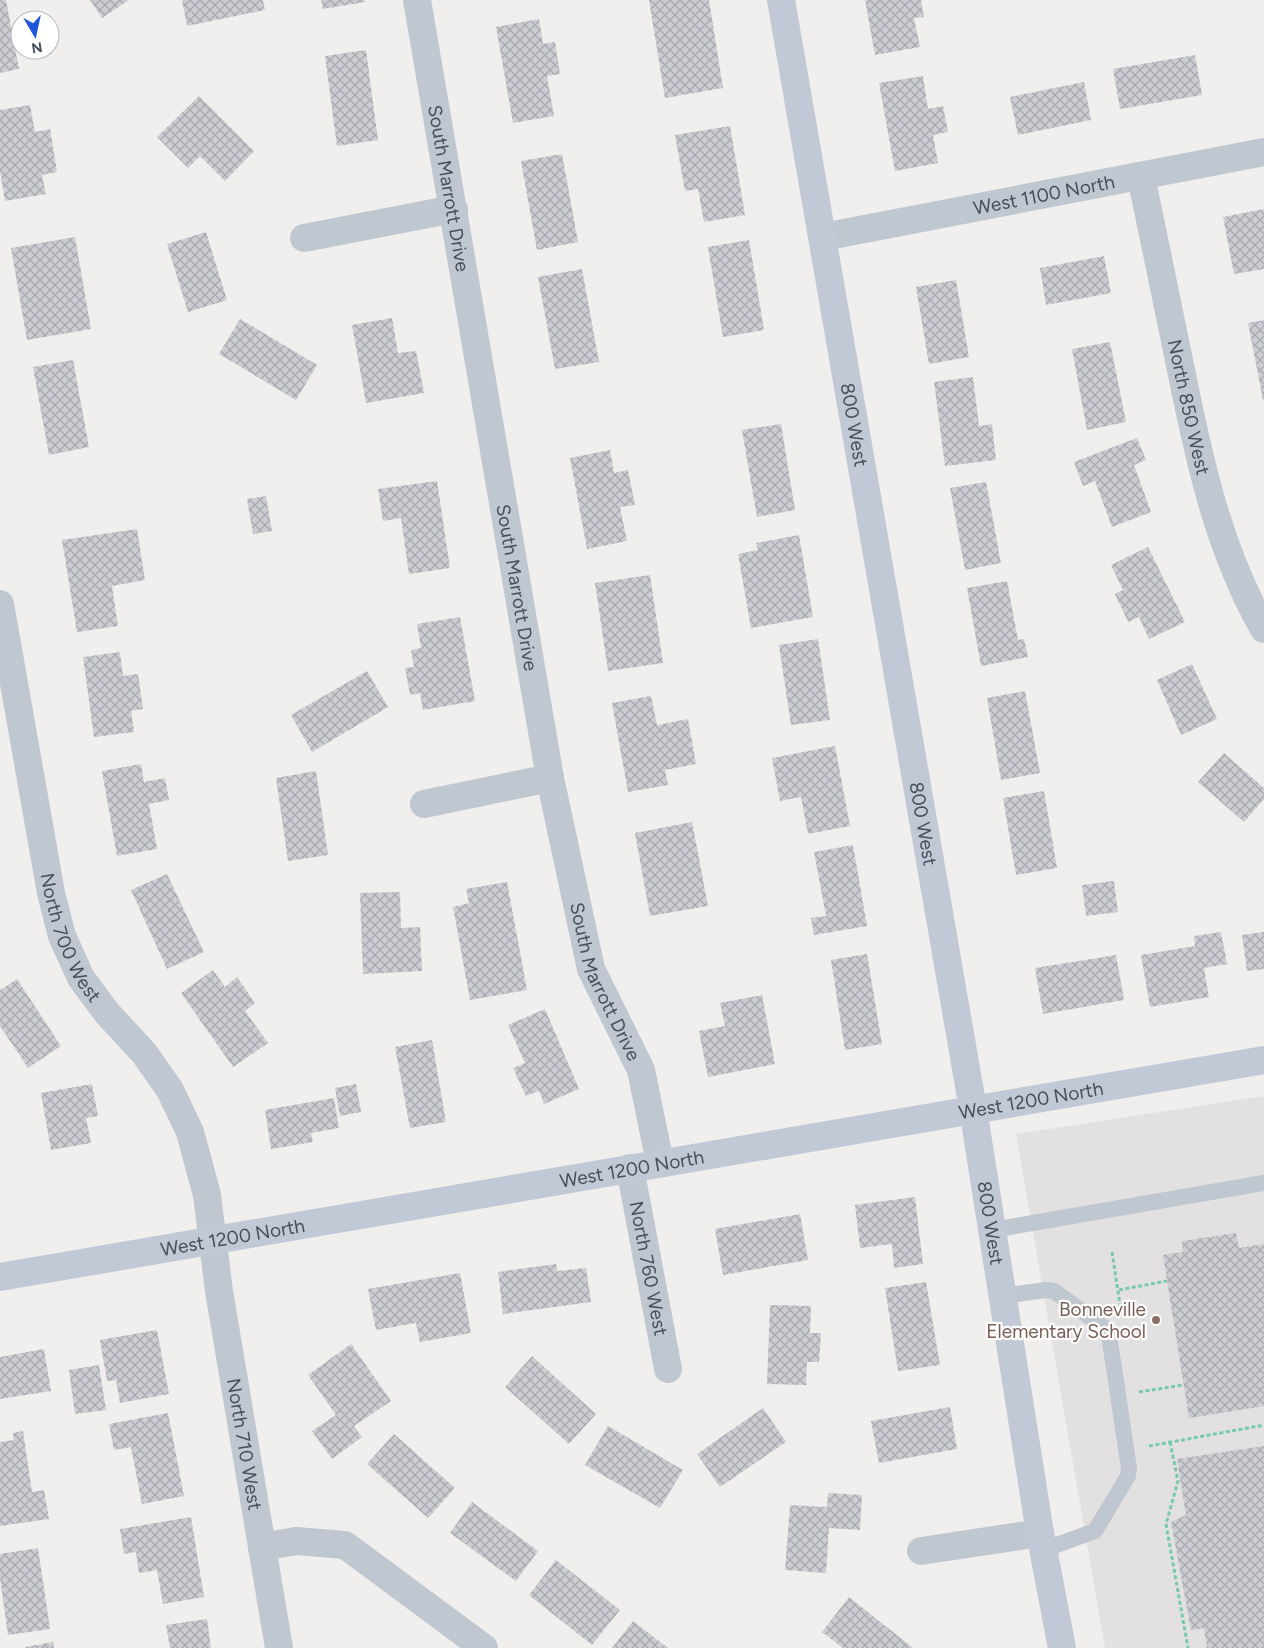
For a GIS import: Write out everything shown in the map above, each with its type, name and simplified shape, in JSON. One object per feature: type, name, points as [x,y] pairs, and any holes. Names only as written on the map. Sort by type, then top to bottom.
[{"type":"street","name":"South Marrott Drive","points":[[417,0],[550,778],[591,968],[641,1070],[660,1163]]},
{"type":"street","name":"800 West","points":[[782,0],[972,1109],[1042,1541],[1062,1648]]},
{"type":"street","name":"West 1100 North","points":[[823,237],[1264,152]]},
{"type":"street","name":"North 850 West","points":[[1141,176],[1202,472],[1228,551],[1249,602],[1264,629]]},
{"type":"street","points":[[304,238],[454,209]]},
{"type":"street","name":"North 700 West","points":[[0,604],[9,707],[62,936],[81,978],[107,1013],[144,1053],[170,1090],[190,1132],[208,1195],[214,1240]]},
{"type":"street","points":[[424,804],[550,778]]},
{"type":"street","name":"West 1200 North","points":[[0,1277],[1264,1060]]},
{"type":"street","name":"North 760 West","points":[[630,1168],[668,1368]]},
{"type":"street","name":"North 710 West","points":[[214,1240],[219,1291],[280,1648]]},
{"type":"street","points":[[262,1547],[296,1541],[345,1545],[484,1648]]},
{"type":"street","points":[[921,1552],[1042,1541]]},
{"type":"lane","points":[[992,1230],[1264,1183]]},
{"type":"lane","points":[[1002,1296],[1046,1290],[1054,1291],[1105,1328],[1109,1335],[1129,1468],[1128,1476],[1094,1531],[1042,1541]]},
{"type":"path","points":[[1112,1252],[1122,1319]]},
{"type":"path","points":[[1119,1290],[1167,1281]]},
{"type":"path","points":[[1136,1393],[1183,1385]]},
{"type":"path","points":[[1145,1447],[1264,1426]]},
{"type":"path","points":[[1170,1442],[1178,1481],[1166,1524],[1188,1648]]},
{"type":"shaded area","name":"Bonneville Elementary School","points":[[1264,1096],[1264,1648],[1105,1648],[1016,1134]]},
{"type":"building","points":[[0,0],[6,0],[10,21],[10,60],[17,60],[19,69],[0,73]]},
{"type":"building","points":[[90,0],[129,0],[102,18]]},
{"type":"building","points":[[182,0],[263,0],[265,10],[187,26]]},
{"type":"building","points":[[321,0],[364,0],[365,2],[323,9]]},
{"type":"building","points":[[649,0],[709,0],[723,88],[665,98]]},
{"type":"building","points":[[865,0],[921,0],[924,17],[914,18],[920,47],[875,55]]},
{"type":"building","points":[[539,19],[543,44],[555,42],[560,74],[547,76],[554,116],[513,123],[496,27]]},
{"type":"building","points":[[366,50],[378,140],[337,146],[325,56]]},
{"type":"building","points":[[1195,55],[1202,95],[1120,109],[1113,69]]},
{"type":"building","points":[[923,76],[928,109],[943,106],[948,132],[933,135],[938,163],[895,171],[879,83]]},
{"type":"building","points":[[1084,82],[1091,120],[1018,135],[1010,97]]},
{"type":"building","points":[[199,96],[254,151],[225,181],[200,156],[188,168],[157,137]]},
{"type":"building","points":[[30,105],[35,132],[50,129],[57,172],[42,175],[46,194],[5,201],[0,171],[0,110]]},
{"type":"building","points":[[730,126],[745,215],[704,222],[698,189],[685,191],[675,135]]},
{"type":"building","points":[[562,154],[578,242],[537,250],[521,161]]},
{"type":"building","points":[[1264,209],[1264,269],[1234,274],[1223,217]]},
{"type":"building","points":[[206,232],[227,300],[188,312],[167,244]]},
{"type":"building","points":[[75,237],[91,329],[27,340],[11,248]]},
{"type":"building","points":[[749,240],[764,330],[723,337],[708,247]]},
{"type":"building","points":[[1104,256],[1111,293],[1046,305],[1040,268]]},
{"type":"building","points":[[582,269],[599,362],[555,369],[538,277]]},
{"type":"building","points":[[956,280],[969,357],[929,364],[916,287]]},
{"type":"building","points":[[392,318],[398,353],[416,351],[424,393],[366,403],[352,325]]},
{"type":"building","points":[[240,319],[317,365],[296,400],[219,354]]},
{"type":"building","points":[[1264,320],[1264,400],[1263,400],[1248,323]]},
{"type":"building","points":[[1110,342],[1126,422],[1087,430],[1072,349]]},
{"type":"building","points":[[73,360],[89,447],[49,455],[33,367]]},
{"type":"building","points":[[973,377],[979,426],[992,424],[996,460],[945,466],[934,382]]},
{"type":"building","points":[[781,424],[795,510],[757,517],[742,430]]},
{"type":"building","points":[[1137,438],[1146,460],[1134,465],[1151,512],[1112,527],[1095,481],[1083,486],[1074,462]]},
{"type":"building","points":[[610,450],[614,473],[628,470],[635,505],[620,507],[627,541],[587,549],[570,458]]},
{"type":"building","points":[[437,481],[450,568],[409,574],[401,518],[383,521],[378,489]]},
{"type":"building","points":[[986,482],[1001,563],[965,570],[950,488]]},
{"type":"building","points":[[266,496],[272,531],[253,534],[247,499]]},
{"type":"building","points":[[137,529],[145,580],[112,586],[118,626],[77,632],[62,540]]},
{"type":"building","points":[[799,535],[813,617],[751,628],[738,554],[758,550],[756,543]]},
{"type":"building","points":[[1148,547],[1185,622],[1149,639],[1139,617],[1128,622],[1115,594],[1123,590],[1111,565]]},
{"type":"building","points":[[650,575],[663,663],[608,671],[595,583]]},
{"type":"building","points":[[1007,581],[1018,640],[1024,639],[1028,657],[981,666],[967,588]]},
{"type":"building","points":[[460,617],[475,701],[423,710],[420,693],[410,695],[405,668],[414,667],[411,650],[421,648],[417,624]]},
{"type":"building","points":[[818,639],[830,720],[791,725],[779,645]]},
{"type":"building","points":[[120,652],[123,676],[138,674],[143,709],[131,711],[134,732],[94,737],[83,657]]},
{"type":"building","points":[[1192,664],[1217,719],[1181,735],[1157,680]]},
{"type":"building","points":[[367,671],[388,707],[312,752],[291,715]]},
{"type":"building","points":[[1025,691],[1040,773],[1001,780],[987,698]]},
{"type":"building","points":[[651,696],[657,725],[688,719],[696,764],[665,770],[668,785],[628,792],[612,703]]},
{"type":"building","points":[[835,746],[850,826],[808,834],[801,797],[780,801],[772,758]]},
{"type":"building","points":[[1224,753],[1264,788],[1264,799],[1244,822],[1198,782]]},
{"type":"building","points":[[141,764],[144,782],[165,778],[169,800],[149,804],[157,849],[117,856],[102,771]]},
{"type":"building","points":[[316,771],[328,855],[288,861],[276,778]]},
{"type":"building","points":[[1044,791],[1057,868],[1016,875],[1003,798]]},
{"type":"building","points":[[692,822],[708,906],[650,916],[635,833]]},
{"type":"building","points":[[853,845],[867,926],[814,935],[811,918],[826,916],[814,852]]},
{"type":"building","points":[[167,874],[204,952],[167,969],[131,890]]},
{"type":"building","points":[[1114,881],[1118,912],[1086,916],[1082,885]]},
{"type":"building","points":[[507,882],[527,990],[470,1000],[453,907],[469,903],[466,889]]},
{"type":"building","points":[[400,892],[401,928],[420,927],[422,971],[363,974],[360,893]]},
{"type":"building","points":[[1221,932],[1227,964],[1204,968],[1209,997],[1150,1007],[1141,955],[1195,946],[1194,936]]},
{"type":"building","points":[[1264,932],[1264,969],[1247,971],[1242,935]]},
{"type":"building","points":[[867,954],[882,1044],[845,1050],[831,960]]},
{"type":"building","points":[[1116,955],[1124,1000],[1043,1014],[1035,968]]},
{"type":"building","points":[[213,970],[225,987],[237,977],[255,1003],[245,1011],[268,1043],[233,1067],[181,993]]},
{"type":"building","points":[[17,979],[61,1046],[28,1068],[0,1026],[0,990]]},
{"type":"building","points":[[762,995],[775,1064],[708,1077],[699,1031],[725,1026],[720,1003]]},
{"type":"building","points":[[545,1009],[579,1089],[544,1104],[539,1091],[526,1096],[513,1068],[525,1063],[508,1025]]},
{"type":"building","points":[[432,1040],[446,1122],[410,1128],[395,1047]]},
{"type":"building","points":[[92,1084],[98,1116],[86,1118],[91,1143],[51,1150],[41,1093]]},
{"type":"building","points":[[356,1084],[361,1112],[340,1116],[335,1088]]},
{"type":"building","points":[[334,1098],[339,1128],[311,1133],[313,1142],[271,1149],[265,1110]]},
{"type":"building","points":[[915,1197],[923,1264],[894,1268],[892,1244],[860,1248],[855,1205]]},
{"type":"building","points":[[800,1214],[808,1260],[723,1275],[715,1229]]},
{"type":"building","points":[[1236,1233],[1239,1248],[1264,1244],[1264,1406],[1189,1418],[1163,1255],[1183,1252],[1182,1241]]},
{"type":"building","points":[[556,1264],[557,1271],[586,1268],[591,1302],[503,1314],[498,1272]]},
{"type":"building","points":[[460,1273],[471,1333],[420,1342],[416,1323],[376,1330],[368,1289]]},
{"type":"building","points":[[926,1282],[940,1365],[898,1371],[885,1288]]},
{"type":"building","points":[[770,1305],[811,1306],[810,1333],[821,1333],[819,1362],[807,1362],[806,1385],[767,1384]]},
{"type":"building","points":[[157,1330],[169,1394],[120,1403],[116,1380],[107,1381],[100,1340]]},
{"type":"building","points":[[351,1344],[391,1401],[354,1426],[362,1437],[332,1459],[312,1431],[336,1415],[308,1375]]},
{"type":"building","points":[[44,1349],[51,1391],[0,1399],[0,1357]]},
{"type":"building","points":[[532,1356],[596,1414],[569,1444],[505,1387]]},
{"type":"building","points":[[99,1365],[106,1410],[75,1414],[69,1370]]},
{"type":"building","points":[[950,1407],[957,1449],[879,1463],[871,1421]]},
{"type":"building","points":[[763,1408],[786,1442],[720,1487],[697,1454]]},
{"type":"building","points":[[168,1413],[184,1496],[142,1504],[131,1447],[114,1450],[109,1424]]},
{"type":"building","points":[[608,1426],[683,1470],[660,1508],[585,1465]]},
{"type":"building","points":[[23,1431],[32,1492],[44,1490],[49,1519],[0,1526],[0,1442],[14,1440],[13,1433]]},
{"type":"building","points":[[394,1434],[455,1488],[428,1518],[367,1464]]},
{"type":"building","points":[[1264,1446],[1264,1648],[1207,1648],[1204,1628],[1191,1630],[1171,1522],[1186,1515],[1177,1459]]},
{"type":"building","points":[[828,1493],[862,1495],[860,1530],[829,1528],[826,1573],[785,1570],[790,1505],[827,1507]]},
{"type":"building","points":[[472,1502],[538,1551],[516,1581],[450,1533]]},
{"type":"building","points":[[191,1517],[204,1597],[163,1604],[157,1570],[139,1573],[136,1552],[124,1554],[120,1529]]},
{"type":"building","points":[[38,1548],[50,1629],[8,1635],[0,1578],[0,1554]]},
{"type":"building","points":[[556,1560],[620,1610],[592,1645],[529,1595]]},
{"type":"building","points":[[849,1597],[913,1648],[843,1648],[822,1632]]},
{"type":"building","points":[[207,1619],[211,1648],[170,1648],[166,1625]]},
{"type":"building","points":[[633,1621],[668,1648],[612,1648]]},
{"type":"building","points":[[53,1642],[54,1648],[25,1648],[25,1647]]},
{"type":"place","name":"Bonneville Elementary School","points":[[1156,1320]]}]
